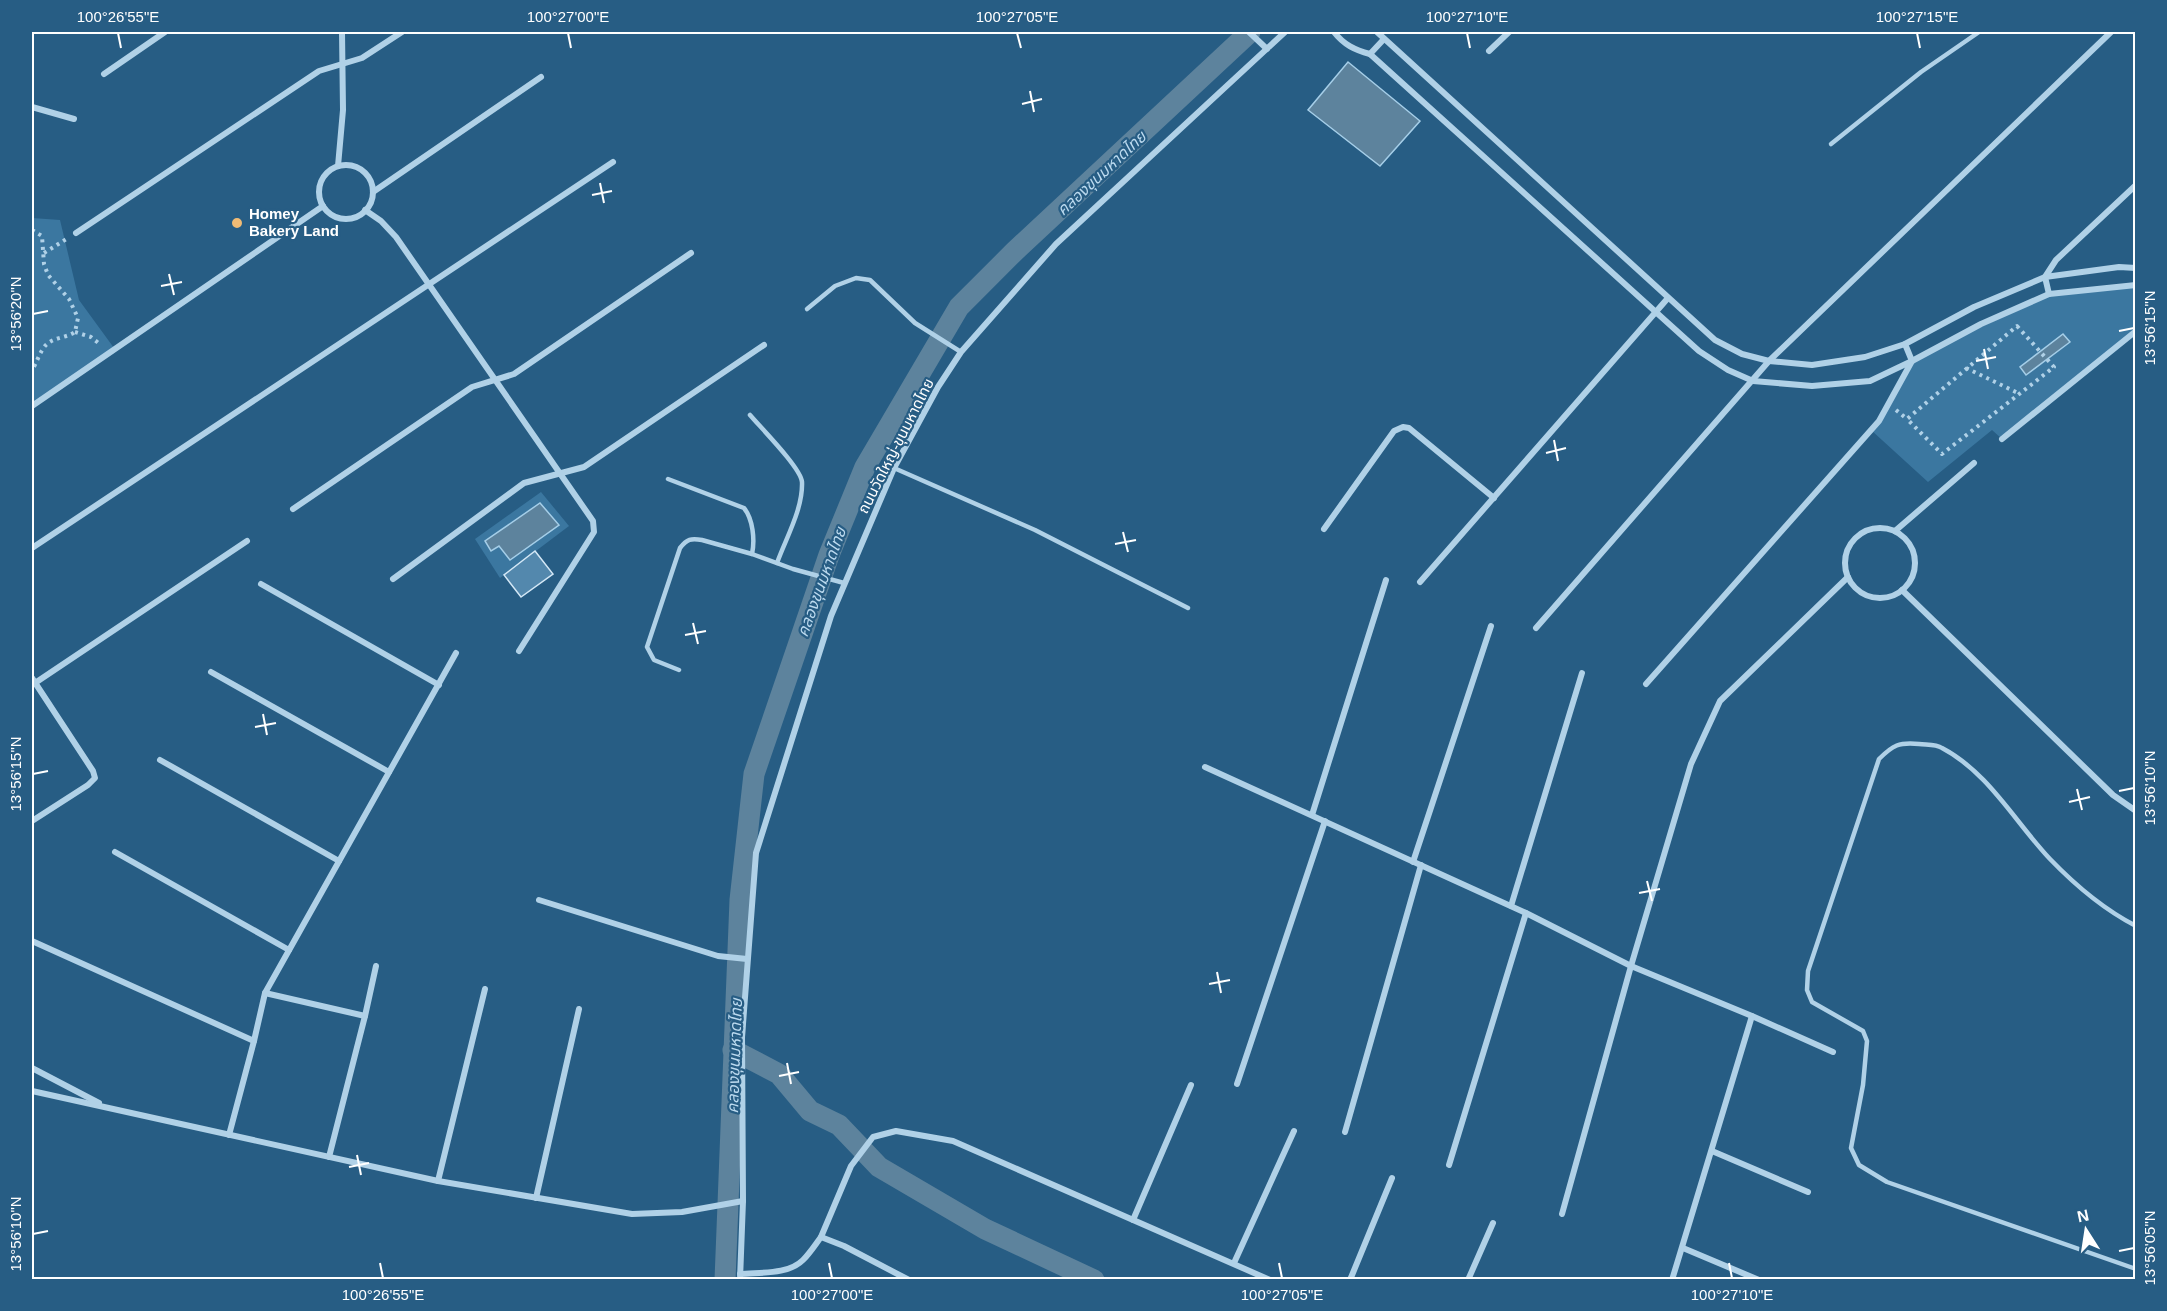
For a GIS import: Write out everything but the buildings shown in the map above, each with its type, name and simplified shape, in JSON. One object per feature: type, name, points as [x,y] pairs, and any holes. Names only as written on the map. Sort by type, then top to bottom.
[{"type":"street","points":[[104,74],[165,32]]},
{"type":"street","points":[[338,166],[343,110],[342,32]]},
{"type":"street","points":[[76,233],[319,71],[362,58],[402,32]]},
{"type":"street","points":[[1249,32],[1266,49]]},
{"type":"street","name":"ถนนวัดใหญ่-ขุนมหาดไทย","points":[[740,1277],[743,1201],[741,1078],[743,959],[756,853],[831,616],[894,468],[938,387],[961,352],[1056,244],[1285,32]]},
{"type":"street","points":[[1334,32],[1340,40],[1354,50],[1370,54],[1699,351],[1728,370],[1753,381],[1812,386],[1870,381],[1981,324],[2049,294],[2136,285]]},
{"type":"street","points":[[1377,32],[1715,340],[1742,354],[1769,361],[1812,365],[1865,357],[1905,344],[1974,307],[2045,277],[2119,267],[2136,268]]},
{"type":"street","points":[[1489,51],[1509,32]]},
{"type":"street","points":[[1536,628],[1769,361],[2111,32]]},
{"type":"street","points":[[1370,54],[1384,39]]},
{"type":"street","points":[[373,192],[541,77]]},
{"type":"street","points":[[32,107],[74,119]]},
{"type":"street","points":[[32,548],[613,162]]},
{"type":"street","points":[[347,165],[363,172],[369,178],[373,192],[370,203],[358,216],[341,218],[332,215],[323,206],[319,193],[320,184],[330,170],[338,166],[347,165]]},
{"type":"street","points":[[2049,294],[2045,277],[2056,260],[2136,185]]},
{"type":"street","points":[[32,406],[323,206]]},
{"type":"street","points":[[365,210],[381,221],[396,237],[593,521],[594,532],[519,651]]},
{"type":"street","points":[[293,509],[472,387],[514,374],[691,253]]},
{"type":"street","points":[[1420,582],[1668,298]]},
{"type":"street","points":[[2002,439],[2136,331]]},
{"type":"street","points":[[1905,344],[1912,361]]},
{"type":"street","points":[[393,579],[524,483],[584,467],[764,345]]},
{"type":"street","points":[[1646,684],[1879,421],[1912,361]]},
{"type":"street","points":[[1324,529],[1394,431],[1403,427],[1409,428],[1494,498]]},
{"type":"street","points":[[1895,531],[1974,463]]},
{"type":"street","points":[[1882,528],[1895,531],[1910,543],[1916,565],[1913,575],[1902,590],[1888,597],[1876,597],[1865,594],[1855,587],[1848,577],[1845,566],[1846,554],[1851,543],[1860,534],[1870,529],[1882,528]]},
{"type":"street","points":[[32,821],[88,785],[95,778],[93,771],[33,682],[246,541]]},
{"type":"street","points":[[1562,1214],[1631,966],[1691,765],[1720,701],[1848,577]]},
{"type":"street","points":[[1312,815],[1386,580]]},
{"type":"street","points":[[261,584],[439,684]]},
{"type":"street","points":[[1902,590],[2113,795],[2136,811]]},
{"type":"street","points":[[1413,862],[1491,626]]},
{"type":"street","points":[[229,1135],[265,993],[456,653]]},
{"type":"street","points":[[211,672],[389,772]]},
{"type":"street","points":[[1511,906],[1582,673]]},
{"type":"street","points":[[160,760],[339,861]]},
{"type":"street","points":[[1205,767],[1526,913],[1631,966],[1833,1052]]},
{"type":"street","points":[[1237,1084],[1324,821]]},
{"type":"street","points":[[115,852],[289,950]]},
{"type":"street","points":[[1345,1132],[1421,865]]},
{"type":"street","points":[[538,900],[718,956],[743,959]]},
{"type":"street","points":[[1449,1164],[1526,913]]},
{"type":"street","points":[[32,941],[254,1041]]},
{"type":"street","points":[[329,1157],[376,966]]},
{"type":"street","points":[[438,1181],[485,989]]},
{"type":"street","points":[[265,993],[365,1016]]},
{"type":"street","points":[[537,1198],[579,1009]]},
{"type":"street","points":[[1672,1280],[1752,1016]]},
{"type":"street","points":[[32,1068],[107,1108]]},
{"type":"street","points":[[1133,1220],[1191,1085]]},
{"type":"street","points":[[32,1091],[438,1181],[632,1214],[682,1212],[743,1201]]},
{"type":"street","points":[[740,1277],[793,1267],[803,1260],[821,1237],[851,1166],[873,1137],[896,1131],[953,1141],[1270,1280]]},
{"type":"street","points":[[1234,1263],[1294,1131]]},
{"type":"street","points":[[1712,1151],[1808,1192]]},
{"type":"street","points":[[1350,1280],[1392,1178]]},
{"type":"street","points":[[1468,1280],[1493,1223]]},
{"type":"street","points":[[821,1237],[909,1280]]},
{"type":"street","points":[[1683,1248],[1759,1280]]},
{"type":"lane","points":[[1831,144],[1921,72],[1979,32]]},
{"type":"lane","points":[[807,309],[835,286],[856,278],[870,280],[915,323],[961,352]]},
{"type":"lane","points":[[750,415],[793,464],[802,480],[798,508],[777,563]]},
{"type":"lane","points":[[894,468],[1035,530],[1188,608]]},
{"type":"lane","points":[[668,479],[744,508],[748,513],[754,544],[752,554]]},
{"type":"lane","points":[[679,670],[654,660],[647,647],[680,548],[686,540],[694,538],[844,583]]},
{"type":"lane","points":[[2136,926],[2115,915],[2079,887],[2049,858],[1971,767],[1940,746],[1906,743],[1891,747],[1879,759],[1808,971],[1807,990],[1812,1002],[1863,1031],[1867,1041],[1863,1085],[1851,1148],[1859,1165],[1887,1182],[2136,1269]]},
{"type":"path","points":[[32,230],[42,236],[44,264],[48,275],[69,298],[78,318],[75,332],[68,337],[56,339],[45,345],[32,370]]},
{"type":"path","points":[[44,253],[76,233]]},
{"type":"path","points":[[2017,326],[2055,367],[1942,454],[1907,419],[1966,368],[2017,326]]},
{"type":"path","points":[[75,332],[90,337],[110,351]]},
{"type":"path","points":[[1966,368],[2019,394]]},
{"type":"shaded area","points":[[1348,62],[1420,121],[1380,166],[1308,110]]},
{"type":"shaded area","points":[[32,218],[60,220],[79,300],[114,348],[32,406]]},
{"type":"shaded area","points":[[2135,285],[2135,331],[2002,439],[1992,430],[1928,482],[1871,430],[1912,361],[2049,294]]},
{"type":"shaded area","points":[[2063,334],[2070,342],[2026,375],[2020,367]]},
{"type":"shaded area","points":[[541,492],[569,526],[500,578],[475,539]]},
{"type":"shaded area","points":[[540,503],[559,525],[510,560],[499,546],[491,551],[485,541]]},
{"type":"waterway","name":"คลองขุนมหาดไทย","points":[[725,1280],[740,900],[754,774],[829,555],[865,467],[959,307],[1015,251],[1250,32]]},
{"type":"waterway","points":[[733,1050],[779,1074],[810,1111],[839,1125],[879,1167],[985,1229],[1094,1280]]},
{"type":"place","name":"Homey Bakery Land","points":[[237,223]]}]
